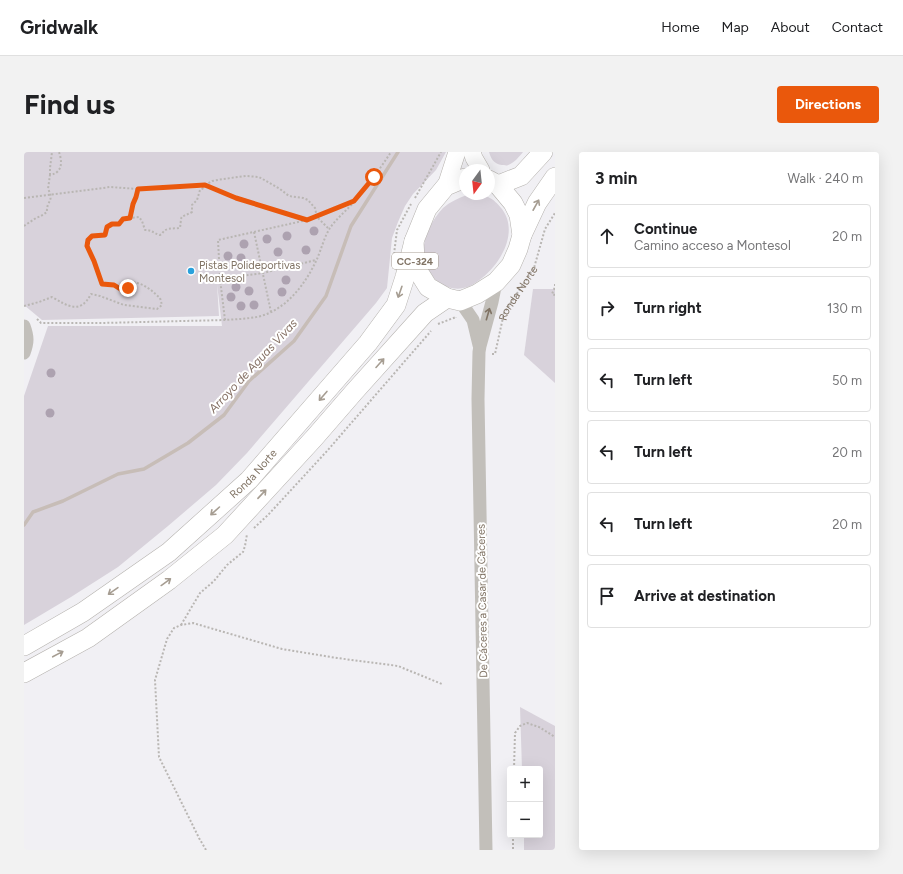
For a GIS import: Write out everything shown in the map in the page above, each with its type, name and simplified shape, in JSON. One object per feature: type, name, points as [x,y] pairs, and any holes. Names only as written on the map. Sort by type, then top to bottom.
[{"type":"highway","name":"Ronda Norte","points":[[495,183],[520,176],[543,152]]},
{"type":"highway","name":"Ronda Norte","points":[[24,672],[88,638],[169,580],[225,535],[315,437],[425,313],[454,300],[477,294],[496,282],[511,265],[522,235],[537,203],[555,177]]},
{"type":"highway","name":"Ronda Norte","points":[[24,646],[83,612],[169,552],[249,480],[368,343],[396,304],[406,277],[414,241],[427,209],[446,186],[459,181]]},
{"type":"highway","name":"Ronda Norte","points":[[495,184],[513,204],[519,215],[522,235]]},
{"type":"highway","name":"Ronda Norte","points":[[414,241],[414,260],[418,271],[428,287],[454,300]]},
{"type":"main road","name":"CC-324","points":[[446,186],[457,152]]},
{"type":"main road","points":[[472,152],[478,164]]},
{"type":"street","name":"CC-324","points":[[479,349],[496,282]]},
{"type":"street","name":"CC-324","points":[[454,300],[473,320],[479,349]]},
{"type":"street","points":[[24,326],[27,333],[27,343],[24,353]]},
{"type":"street","name":"De Cáceres a Casar de Cáceres","points":[[479,349],[478,399],[486,850]]},
{"type":"path","points":[[24,226],[47,212],[46,207],[51,199],[51,194],[48,189],[52,152]]},
{"type":"path","points":[[50,175],[57,172],[61,166],[59,152]]},
{"type":"path","points":[[37,319],[41,323],[225,320],[261,316],[271,312],[291,299],[309,274],[329,229],[374,177],[391,152]]},
{"type":"path","points":[[24,306],[52,297],[70,307],[80,306],[87,302],[91,294],[124,305],[157,309],[162,305],[160,298],[144,285],[135,282],[128,288],[122,290],[114,285],[102,284],[87,246],[88,240],[92,236],[105,235],[107,227],[112,224],[119,224],[123,219],[130,218],[139,217],[145,230],[151,230],[155,234],[160,235],[167,229],[180,228],[180,219],[183,215],[192,212],[192,205],[197,200],[200,190],[212,181],[246,176],[259,177],[289,196],[308,200],[315,208],[317,217],[329,229]]},
{"type":"path","points":[[24,198],[110,187],[138,189],[206,186],[236,198],[307,220]]},
{"type":"path","points":[[130,218],[138,189]]},
{"type":"path","points":[[225,320],[220,279],[218,240],[307,220],[354,201]]},
{"type":"path","name":"Ronda Norte","points":[[479,349],[495,354],[504,313],[534,268],[545,229],[555,213]]},
{"type":"path","points":[[254,232],[271,312]]},
{"type":"path","points":[[220,279],[263,273],[316,259]]},
{"type":"path","points":[[555,284],[552,294],[555,295]]},
{"type":"path","points":[[437,324],[456,318],[460,322]]},
{"type":"path","points":[[397,371],[432,330]]},
{"type":"path","points":[[182,625],[200,593],[214,581],[227,565],[243,552],[247,534]]},
{"type":"path","points":[[206,850],[159,757],[155,680],[167,639],[174,628],[193,623],[282,649],[398,666],[442,684]]},
{"type":"path","points":[[514,766],[515,733],[520,726],[527,722],[539,727],[555,737]]},
{"type":"path","points":[[512,838],[513,850]]},
{"type":"shaded area","points":[[24,152],[446,152],[436,170],[413,194],[405,206],[398,222],[392,238],[387,288],[376,303],[247,453],[216,485],[118,567],[24,625],[24,396],[48,326],[222,326],[217,284],[219,316],[42,320],[24,305]],"holes":[[[205,185],[205,188],[144,189]]]},
{"type":"shaded area","points":[[489,152],[523,152],[514,162],[506,165],[495,162]]},
{"type":"shaded area","points":[[457,199],[493,200],[502,209],[507,218],[509,227],[506,246],[496,264],[480,280],[471,286],[460,289],[448,287],[437,281],[426,266],[424,258],[425,240],[432,223],[443,208]]},
{"type":"shaded area","points":[[533,289],[555,289],[555,383],[524,355]]},
{"type":"shaded area","points":[[520,707],[555,726],[555,850],[524,850],[524,838],[543,838],[543,766],[522,766]]},
{"type":"waterway","name":"Arroyo de Aguas Vivas","points":[[24,525],[33,512],[63,501],[118,474],[144,469],[188,443],[224,415],[249,381],[294,341],[326,296],[351,226],[398,152]]},
{"type":"place","name":"Pistas Polideportivas Montesol","points":[[191,271]]},
{"type":"route","points":[[128,288],[122,290],[114,285],[102,284],[87,246],[88,240],[92,236],[105,235],[107,227],[112,224],[119,224],[123,219],[130,218],[138,189],[205,185],[236,198],[307,220],[354,201],[374,177]]}]
